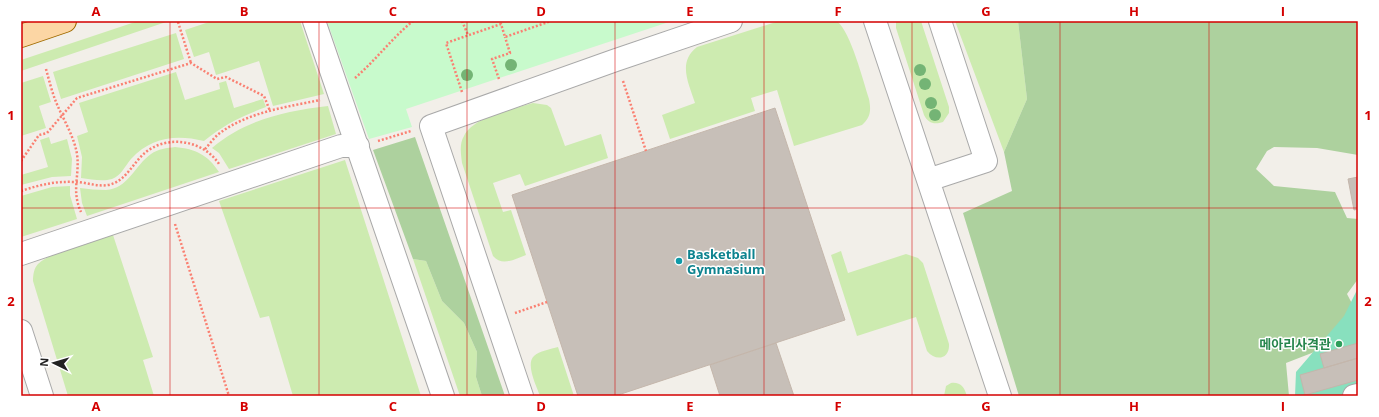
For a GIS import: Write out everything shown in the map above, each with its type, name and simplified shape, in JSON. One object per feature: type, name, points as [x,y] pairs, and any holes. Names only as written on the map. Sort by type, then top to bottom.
[{"type":"main road","points":[[21,36],[65,21]]},
{"type":"street","points":[[314,21],[443,396]]},
{"type":"street","points":[[522,396],[431,126],[731,21]]},
{"type":"street","points":[[875,21],[1000,396]]},
{"type":"street","points":[[928,180],[986,161],[940,21]]},
{"type":"street","points":[[21,254],[341,146],[358,146]]},
{"type":"street","points":[[21,331],[42,396]]},
{"type":"street","points":[[1354,396],[1358,395]]},
{"type":"path","points":[[462,21],[468,35]]},
{"type":"path","points":[[505,37],[551,21]]},
{"type":"path","points":[[178,22],[191,63],[217,79],[226,77],[264,96],[270,111]]},
{"type":"path","points":[[468,112],[446,43],[501,24],[510,53],[492,59],[506,99]]},
{"type":"path","points":[[616,60],[646,151]]},
{"type":"path","points":[[21,161],[39,135],[47,133],[77,98],[191,63]]},
{"type":"path","points":[[46,69],[77,153],[75,190],[76,202],[89,231]]},
{"type":"path","points":[[358,146],[431,126]]},
{"type":"path","points":[[21,191],[51,182],[76,182],[107,185],[116,183],[147,151],[160,145],[175,142],[189,143],[200,147],[213,155],[223,169],[228,184]]},
{"type":"path","points":[[169,204],[228,396]]},
{"type":"path","points":[[496,320],[547,302]]},
{"type":"green space","points":[[138,21],[169,21],[21,71],[21,60]]},
{"type":"green space","points":[[212,21],[300,21],[324,94],[273,106],[259,61],[216,75],[209,52],[194,57],[185,30]]},
{"type":"green space","points":[[327,21],[672,21],[406,109],[412,127],[369,139]]},
{"type":"green space","points":[[779,21],[837,21],[842,27],[852,46],[869,99],[870,113],[865,122],[862,125],[794,146],[777,90],[751,98],[755,111],[670,139],[662,115],[695,103],[686,74],[687,59],[691,53],[697,47]]},
{"type":"green space","points":[[896,21],[921,21],[949,107],[949,113],[943,122],[932,123],[927,120],[924,115],[896,28]]},
{"type":"green space","points":[[955,21],[1018,21],[1027,99],[1004,152]]},
{"type":"green space","points":[[1018,21],[1358,21],[1358,155],[1317,148],[1274,147],[1267,151],[1256,169],[1274,186],[1335,192],[1347,218],[1358,219],[1358,279],[1347,294],[1358,315],[1358,335],[1286,363],[1289,396],[1019,396],[963,213],[1012,191],[1004,152],[1027,99]]},
{"type":"green space","points":[[176,33],[184,59],[61,99],[53,72]]},
{"type":"green space","points":[[176,72],[185,100],[220,89],[219,83],[226,81],[234,108],[263,99],[266,107],[233,121],[204,141],[174,138],[164,139],[147,146],[131,159],[115,178],[100,180],[81,178],[82,157],[77,136],[88,132],[79,103]]},
{"type":"green space","points":[[43,76],[51,102],[39,106],[46,128],[21,136],[21,83]]},
{"type":"green space","points":[[533,103],[547,105],[551,108],[565,146],[601,134],[608,158],[525,186],[520,174],[493,183],[503,212],[511,210],[526,255],[504,262],[493,256],[462,163],[461,142],[469,129],[485,119],[505,111]]},
{"type":"green space","points":[[328,106],[336,134],[229,169],[219,153],[212,148],[238,130],[266,118]]},
{"type":"green space","points":[[49,137],[51,144],[67,139],[72,159],[71,176],[52,177],[21,185],[21,175],[48,167],[40,140]]},
{"type":"green space","points":[[415,137],[505,396],[482,396],[476,377],[477,352],[464,323],[442,301],[426,261],[413,259],[373,150]]},
{"type":"green space","points":[[175,147],[189,149],[201,154],[215,166],[219,172],[87,216],[82,203],[80,188],[103,190],[114,189],[126,181],[151,154],[166,148]]},
{"type":"green space","points":[[345,160],[421,396],[293,396],[269,316],[260,318],[219,201]]},
{"type":"green space","points":[[70,186],[70,195],[77,219],[21,237],[21,196],[52,187]]},
{"type":"green space","points":[[113,235],[153,357],[143,360],[154,396],[68,396],[33,281],[34,272],[38,264],[44,259],[74,247]]},
{"type":"green space","points":[[841,251],[848,273],[906,254],[918,258],[923,263],[949,344],[949,349],[945,356],[938,358],[934,357],[927,351],[916,317],[857,336],[831,255]]},
{"type":"green space","points":[[413,259],[426,261],[442,301],[464,323],[477,352],[476,377],[482,396],[460,396]]},
{"type":"green space","name":"메아리사격관","points":[[1358,288],[1358,396],[1295,396],[1296,372],[1344,316]]},
{"type":"green space","points":[[558,347],[574,396],[540,396],[532,376],[532,360],[534,356],[545,350]]},
{"type":"green space","points":[[951,383],[960,384],[965,390],[967,396],[944,396],[946,386]]},
{"type":"building","name":"Basketball Gymnasium","points":[[775,108],[845,320],[615,396],[578,396],[512,195]]},
{"type":"building","points":[[1358,177],[1358,209],[1354,210],[1348,179]]},
{"type":"building","points":[[776,343],[794,396],[720,396],[710,365]]},
{"type":"building","points":[[1358,343],[1358,358],[1324,368],[1320,354]]},
{"type":"building","points":[[1358,358],[1358,380],[1305,395],[1300,375]]},
{"type":"place","name":"Basketball Gymnasium","points":[[679,261]]},
{"type":"place","name":"메아리사격관","points":[[1339,344]]}]
